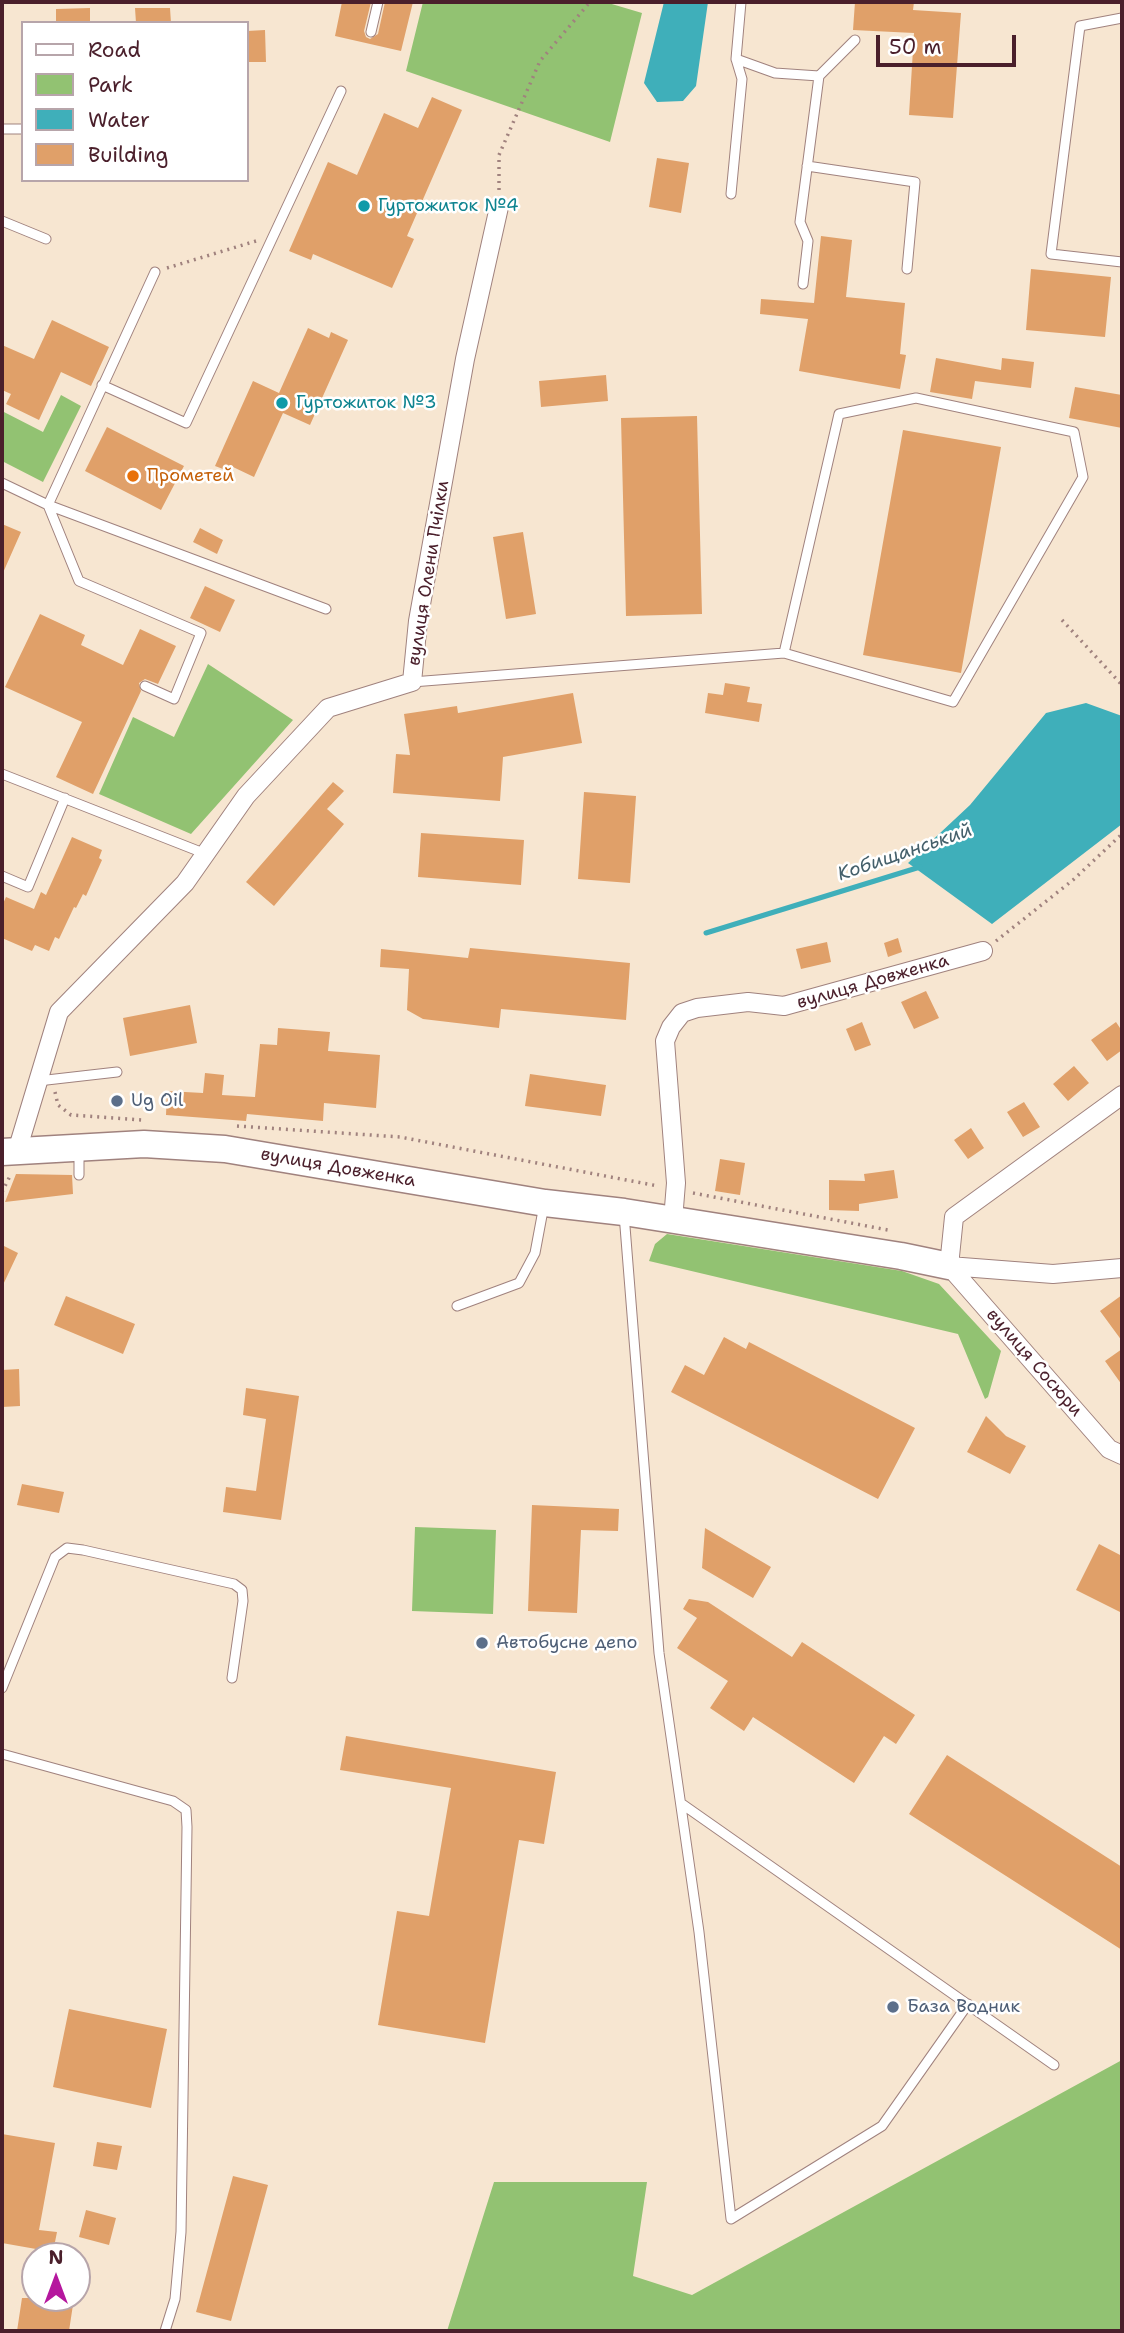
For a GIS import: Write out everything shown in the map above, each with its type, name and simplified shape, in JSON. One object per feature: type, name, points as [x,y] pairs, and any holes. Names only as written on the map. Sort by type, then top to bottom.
[{"type":"street","name":"вулиця Олени Пчілки","points":[[9,1151],[38,1081],[59,1012],[185,883],[246,796],[328,708],[412,682],[418,621],[463,373],[499,207]]},
{"type":"street","name":"вулиця Довженка","points":[[673,1220],[676,1189],[665,1041],[671,1027],[682,1013],[709,1006],[748,1002],[784,1006],[983,951]]},
{"type":"street","points":[[949,1266],[954,1217],[1122,1095]]},
{"type":"street","name":"вулиця Довженка","points":[[9,1151],[144,1144],[225,1149],[545,1203],[624,1212],[949,1266],[1053,1274],[1122,1268]]},
{"type":"street","name":"вулиця Сосюри","points":[[949,1266],[1110,1449],[1122,1455]]},
{"type":"lane","points":[[371,33],[378,2]]},
{"type":"lane","points":[[731,194],[742,79],[736,59],[741,2]]},
{"type":"lane","points":[[1122,18],[1080,26],[1051,254],[1122,262]]},
{"type":"lane","points":[[803,284],[808,241],[800,222],[820,76],[856,40]]},
{"type":"lane","points":[[736,59],[775,73],[820,76]]},
{"type":"lane","points":[[102,385],[186,423],[341,91]]},
{"type":"lane","points":[[2,129],[21,129]]},
{"type":"lane","points":[[807,166],[915,182],[907,269]]},
{"type":"lane","points":[[2,221],[46,239]]},
{"type":"lane","points":[[145,686],[174,699],[201,633],[79,581],[48,505],[155,272]]},
{"type":"lane","points":[[412,682],[784,653],[953,702],[1083,477],[1074,432],[916,398],[839,414],[784,653]]},
{"type":"lane","points":[[2,484],[48,505],[326,609]]},
{"type":"lane","points":[[2,774],[206,854]]},
{"type":"lane","points":[[2,876],[28,887],[65,799]]},
{"type":"lane","points":[[38,1081],[117,1072]]},
{"type":"lane","points":[[79,1148],[79,1175]]},
{"type":"lane","points":[[457,1306],[519,1283],[535,1253],[545,1203]]},
{"type":"lane","points":[[624,1212],[659,1653],[682,1804],[732,2219],[882,2126],[968,2004]]},
{"type":"lane","points":[[2,1688],[55,1557],[67,1548],[234,1584],[242,1590],[243,1601],[232,1678]]},
{"type":"lane","points":[[2,1754],[173,1801],[186,1810],[181,2232],[175,2299],[165,2331]]},
{"type":"lane","points":[[682,1804],[1055,2066]]},
{"type":"path","points":[[499,207],[499,155],[540,61],[590,2]]},
{"type":"path","points":[[155,272],[273,236]]},
{"type":"path","points":[[1062,620],[1122,685]]},
{"type":"path","points":[[983,951],[1073,880],[1122,834]]},
{"type":"path","points":[[58,1079],[56,1099],[62,1109],[71,1115],[153,1121]]},
{"type":"path","points":[[236,1126],[400,1137],[898,1232]]},
{"type":"green space","points":[[423,2],[605,2],[642,13],[610,142],[406,71]]},
{"type":"green space","points":[[61,395],[81,406],[43,482],[2,461],[2,411],[43,432]]},
{"type":"green space","points":[[208,664],[293,720],[191,834],[99,794],[133,717],[174,737]]},
{"type":"green space","points":[[667,1234],[902,1271],[939,1284],[1001,1351],[988,1397],[985,1399],[958,1334],[649,1261],[655,1244]]},
{"type":"green space","points":[[415,1527],[496,1530],[493,1614],[412,1611]]},
{"type":"green space","points":[[1122,2060],[1122,2331],[447,2331],[494,2182],[647,2182],[633,2276],[692,2295]]},
{"type":"water","points":[[664,2],[708,2],[696,86],[683,101],[657,102],[644,83]]},
{"type":"water","points":[[1086,703],[1122,716],[1122,824],[992,924],[908,863],[970,805],[1046,713]]},
{"type":"building","points":[[342,2],[371,2],[364,31],[370,39],[378,34],[385,2],[413,2],[401,51],[335,36]]},
{"type":"building","points":[[855,2],[914,2],[913,10],[961,13],[953,118],[909,115],[914,33],[853,30]]},
{"type":"building","points":[[90,8],[90,21],[56,21],[56,9]]},
{"type":"building","points":[[135,8],[170,8],[171,21],[136,21]]},
{"type":"building","points":[[265,30],[266,62],[248,62],[248,31]]},
{"type":"building","name":"Гуртожиток №4","points":[[432,97],[462,110],[407,236],[414,239],[392,288],[313,254],[311,260],[289,251],[328,162],[357,175],[384,113],[418,128]]},
{"type":"building","points":[[657,158],[689,163],[681,213],[649,207]]},
{"type":"building","points":[[821,236],[852,240],[846,297],[905,303],[900,354],[906,355],[900,389],[799,371],[808,319],[760,314],[761,299],[814,303]]},
{"type":"building","points":[[1031,269],[1111,277],[1105,337],[1026,330]]},
{"type":"building","points":[[52,320],[109,347],[91,386],[61,372],[39,420],[6,404],[11,394],[2,390],[2,345],[34,359]]},
{"type":"building","name":"Гуртожиток №3","points":[[308,328],[329,338],[331,332],[348,340],[310,425],[283,413],[254,477],[233,467],[231,472],[215,466],[253,381],[279,393]]},
{"type":"building","points":[[936,358],[1001,370],[1002,358],[1034,362],[1031,388],[975,381],[972,399],[930,392]]},
{"type":"building","points":[[606,375],[608,401],[541,407],[539,381]]},
{"type":"building","points":[[1075,387],[1122,395],[1122,428],[1069,418]]},
{"type":"building","points":[[697,416],[702,614],[626,616],[621,418]]},
{"type":"building","points":[[107,427],[184,466],[161,510],[85,471]]},
{"type":"building","points":[[903,430],[1001,447],[961,673],[863,655]]},
{"type":"building","points":[[2,524],[21,532],[2,575]]},
{"type":"building","points":[[200,528],[223,540],[217,554],[193,542]]},
{"type":"building","points":[[523,532],[536,614],[506,619],[493,537]]},
{"type":"building","points":[[205,586],[235,600],[220,632],[190,618]]},
{"type":"building","points":[[40,614],[85,635],[81,645],[123,665],[140,629],[176,646],[158,684],[145,679],[139,683],[141,691],[93,794],[56,777],[82,722],[5,687]]},
{"type":"building","points":[[725,683],[750,687],[747,702],[762,704],[759,722],[705,713],[708,693],[723,695]]},
{"type":"building","points":[[573,693],[582,743],[503,757],[500,801],[393,793],[396,754],[410,755],[404,714],[457,706],[458,713]]},
{"type":"building","points":[[333,782],[344,791],[327,809],[344,824],[274,906],[246,882]]},
{"type":"building","points":[[584,792],[636,796],[630,883],[578,879]]},
{"type":"building","points":[[421,833],[524,840],[521,885],[418,877]]},
{"type":"building","points":[[72,837],[102,850],[99,858],[102,860],[86,896],[83,894],[76,908],[74,907],[59,939],[55,937],[49,951],[35,945],[32,951],[2,938],[2,906],[6,897],[34,909],[41,892],[46,895]]},
{"type":"building","points":[[898,938],[902,952],[888,957],[884,943]]},
{"type":"building","points":[[827,942],[831,962],[801,969],[796,949]]},
{"type":"building","points":[[470,948],[630,963],[626,1020],[501,1009],[499,1028],[423,1019],[407,1010],[409,969],[380,967],[381,949],[468,958]]},
{"type":"building","points":[[926,991],[939,1018],[914,1029],[901,1002]]},
{"type":"building","points":[[190,1005],[197,1043],[130,1056],[123,1018]]},
{"type":"building","points":[[862,1022],[871,1045],[855,1051],[846,1029]]},
{"type":"building","points":[[1116,1022],[1122,1031],[1122,1050],[1107,1061],[1091,1040]]},
{"type":"building","points":[[278,1028],[330,1032],[328,1051],[380,1055],[376,1108],[324,1103],[323,1121],[247,1114],[246,1121],[166,1115],[167,1091],[203,1093],[205,1073],[224,1075],[222,1095],[255,1097],[260,1044],[277,1045]]},
{"type":"building","points":[[1074,1066],[1089,1083],[1068,1101],[1053,1084]]},
{"type":"building","points":[[530,1074],[606,1085],[601,1116],[525,1106]]},
{"type":"building","points":[[1024,1102],[1040,1127],[1023,1137],[1007,1112]]},
{"type":"building","points":[[971,1128],[984,1148],[968,1159],[954,1140]]},
{"type":"building","points":[[720,1159],[745,1163],[740,1195],[715,1191]]},
{"type":"building","points":[[894,1170],[898,1198],[859,1204],[859,1211],[829,1210],[829,1180],[865,1181],[864,1174]]},
{"type":"building","points":[[16,1174],[72,1175],[73,1194],[5,1202]]},
{"type":"building","points":[[2,1245],[18,1253],[2,1287]]},
{"type":"building","points":[[1122,1295],[1122,1341],[1100,1311]]},
{"type":"building","points":[[66,1296],[135,1324],[123,1354],[54,1325]]},
{"type":"building","points":[[724,1337],[746,1349],[749,1342],[915,1428],[878,1499],[671,1392],[685,1365],[704,1375]]},
{"type":"building","points":[[1122,1349],[1122,1385],[1105,1361]]},
{"type":"building","points":[[19,1369],[20,1406],[2,1407],[2,1370]]},
{"type":"building","points":[[246,1388],[299,1396],[281,1520],[223,1512],[226,1487],[256,1491],[266,1419],[243,1415]]},
{"type":"building","points":[[986,1416],[1006,1436],[1026,1446],[1010,1474],[967,1452]]},
{"type":"building","points":[[22,1484],[64,1492],[59,1513],[17,1505]]},
{"type":"building","points":[[532,1505],[619,1509],[618,1531],[581,1530],[577,1613],[528,1611]]},
{"type":"building","points":[[705,1528],[771,1567],[753,1598],[702,1568]]},
{"type":"building","points":[[1099,1544],[1122,1556],[1122,1613],[1076,1590]]},
{"type":"building","points":[[689,1599],[708,1602],[792,1657],[802,1642],[915,1715],[896,1744],[884,1736],[854,1783],[753,1717],[744,1731],[710,1708],[728,1681],[677,1648],[697,1618],[683,1609]]},
{"type":"building","points":[[346,1736],[556,1772],[544,1844],[519,1840],[485,2043],[378,2025],[397,1911],[429,1916],[451,1788],[340,1770]]},
{"type":"building","points":[[947,1755],[1122,1867],[1122,1950],[909,1814]]},
{"type":"building","points":[[69,2009],[167,2029],[151,2108],[53,2087]]},
{"type":"building","points":[[2,2134],[55,2143],[39,2230],[57,2232],[55,2242],[21,2242],[21,2246],[2,2243]]},
{"type":"building","points":[[97,2142],[122,2146],[117,2170],[93,2166]]},
{"type":"building","points":[[233,2176],[268,2185],[231,2321],[196,2312]]},
{"type":"building","points":[[86,2210],[116,2218],[109,2245],[79,2237]]},
{"type":"building","points":[[21,2305],[21,2312],[72,2312],[69,2331],[17,2331]]},
{"type":"waterway","name":"Кобищанський","points":[[706,933],[920,867]]},
{"type":"place","name":"Гуртожиток №4","points":[[364,206]]},
{"type":"place","name":"Гуртожиток №3","points":[[282,403]]},
{"type":"place","name":"Прометей","points":[[133,476]]},
{"type":"place","name":"Ug Oil","points":[[117,1101]]},
{"type":"place","name":"Автобусне депо","points":[[482,1643]]},
{"type":"place","name":"База Водник","points":[[893,2007]]}]
